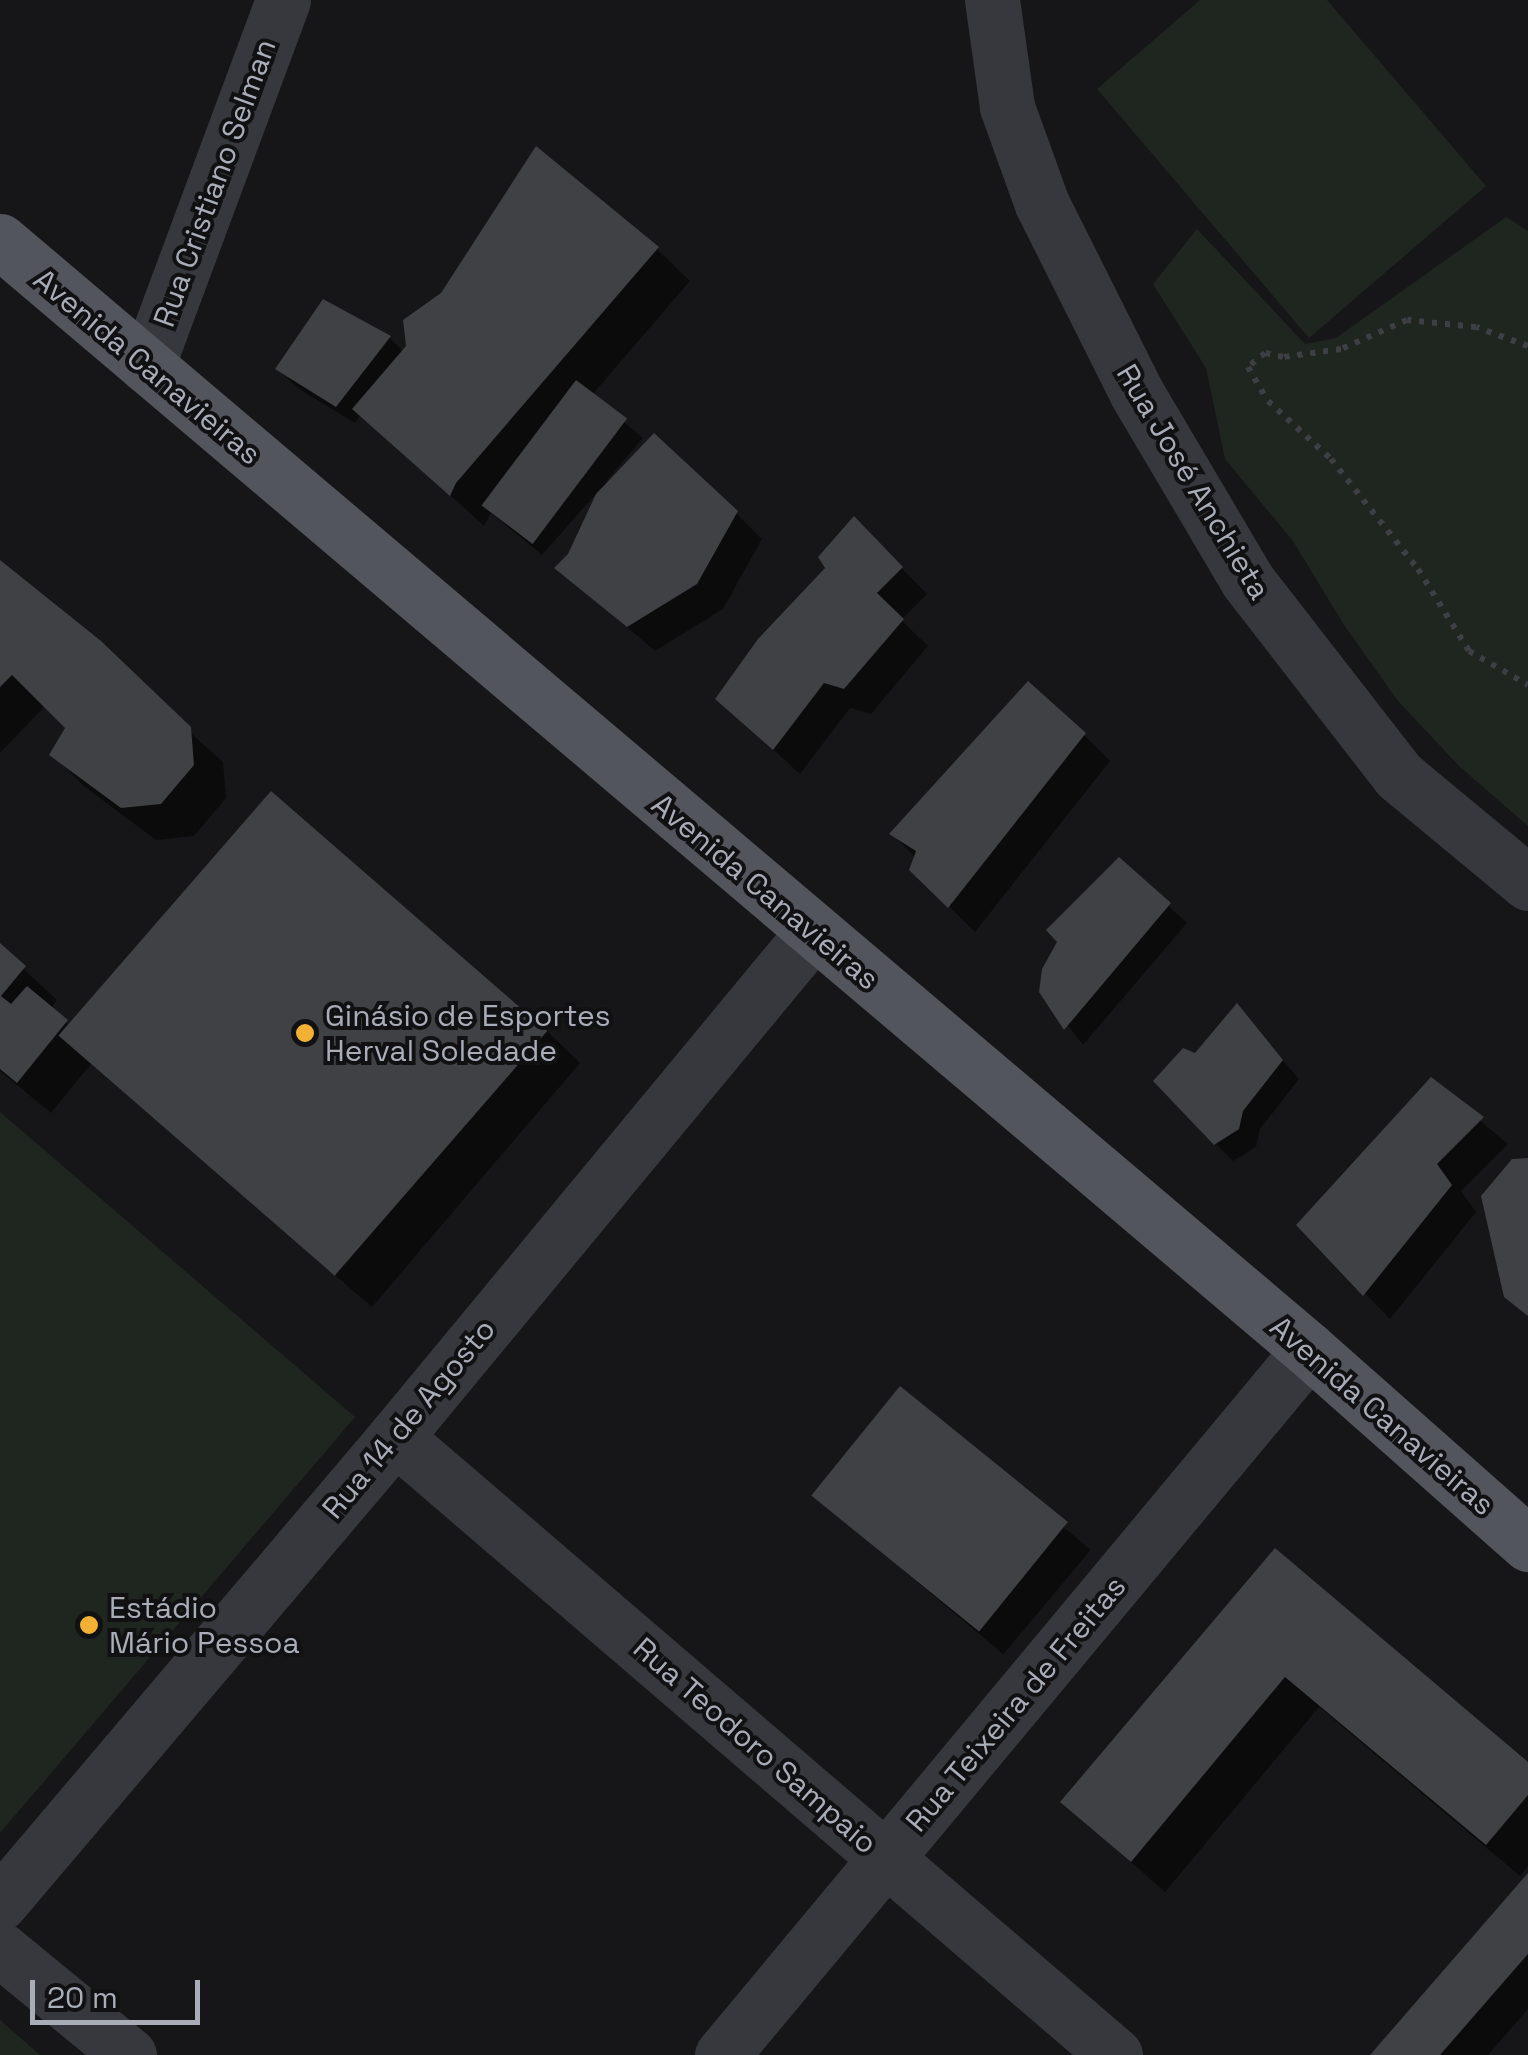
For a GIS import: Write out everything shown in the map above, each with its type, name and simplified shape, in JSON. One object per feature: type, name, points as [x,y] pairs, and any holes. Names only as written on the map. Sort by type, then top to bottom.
[{"type":"main road","name":"Avenida Canavieiras","points":[[0,242],[1308,1350],[1528,1544]]},
{"type":"street","name":"Rua Cristiano Selman","points":[[147,366],[282,0]]},
{"type":"street","name":"Rua José Anchieta","points":[[992,0],[1007,107],[1042,204],[1136,392],[1247,580],[1398,776],[1528,882]]},
{"type":"street","name":"Rua 14 de Agosto","points":[[0,1902],[395,1436],[813,932]]},
{"type":"street","name":"Rua Teixeira de Freitas","points":[[722,2055],[888,1860],[1308,1350]]},
{"type":"street","name":"Rua Teodoro Sampaio","points":[[395,1436],[1115,2055]]},
{"type":"street","points":[[0,1949],[129,2055]]},
{"type":"path","points":[[1528,346],[1476,327],[1407,320],[1341,348],[1283,357],[1265,354],[1248,367],[1268,401],[1331,460],[1418,570],[1469,651],[1528,685]]},
{"type":"shaded area","points":[[1200,0],[1327,0],[1486,186],[1309,338],[1097,89]]},
{"type":"shaded area","points":[[1506,217],[1528,231],[1528,826],[1460,767],[1398,701],[1344,625],[1293,541],[1225,459],[1206,368],[1153,284],[1197,229],[1305,344],[1336,338]]},
{"type":"shaded area","name":"Estádio Mário Pessoa","points":[[0,1112],[355,1417],[0,1833]]},
{"type":"shaded area","points":[[0,2020],[40,2055],[0,2055]]},
{"type":"building","points":[[536,146],[659,247],[456,483],[450,496],[352,409],[406,346],[403,320],[441,293]]},
{"type":"building","points":[[323,299],[391,336],[336,407],[275,369]]},
{"type":"building","points":[[576,380],[627,419],[533,544],[482,505]]},
{"type":"building","points":[[654,433],[738,511],[697,584],[627,627],[554,568],[568,554],[596,494]]},
{"type":"building","points":[[854,516],[903,567],[877,593],[904,619],[844,689],[824,683],[773,750],[715,699],[758,639],[825,568],[818,557]]},
{"type":"building","points":[[0,560],[101,641],[191,727],[194,765],[161,804],[121,808],[49,755],[65,728],[12,675],[0,687]]},
{"type":"building","points":[[1028,681],[1086,733],[948,908],[909,870],[916,851],[889,834]]},
{"type":"building","name":"Ginásio de Esportes Herval Soledade","points":[[271,791],[547,1031],[335,1276],[58,1036]]},
{"type":"building","points":[[1119,857],[1171,903],[1064,1030],[1039,992],[1042,969],[1057,942],[1046,930]]},
{"type":"building","points":[[0,943],[26,966],[1,996],[11,1004],[27,986],[68,1020],[17,1083],[0,1069]]},
{"type":"building","points":[[1237,1003],[1283,1060],[1243,1111],[1239,1129],[1214,1145],[1153,1081],[1183,1048],[1195,1053]]},
{"type":"building","points":[[1431,1077],[1484,1117],[1437,1164],[1452,1185],[1363,1296],[1296,1225]]},
{"type":"building","points":[[1528,1158],[1528,1316],[1504,1297],[1481,1196],[1512,1159]]},
{"type":"building","points":[[900,1386],[1068,1522],[979,1632],[811,1496]]},
{"type":"building","points":[[1275,1548],[1528,1762],[1528,1795],[1486,1845],[1285,1677],[1131,1862],[1060,1802]]},
{"type":"building","points":[[1528,1873],[1528,1954],[1440,2055],[1370,2055]]},
{"type":"place","name":"Ginásio de Esportes Herval Soledade","points":[[305,1033]]},
{"type":"place","name":"Estádio Mário Pessoa","points":[[89,1625]]}]
